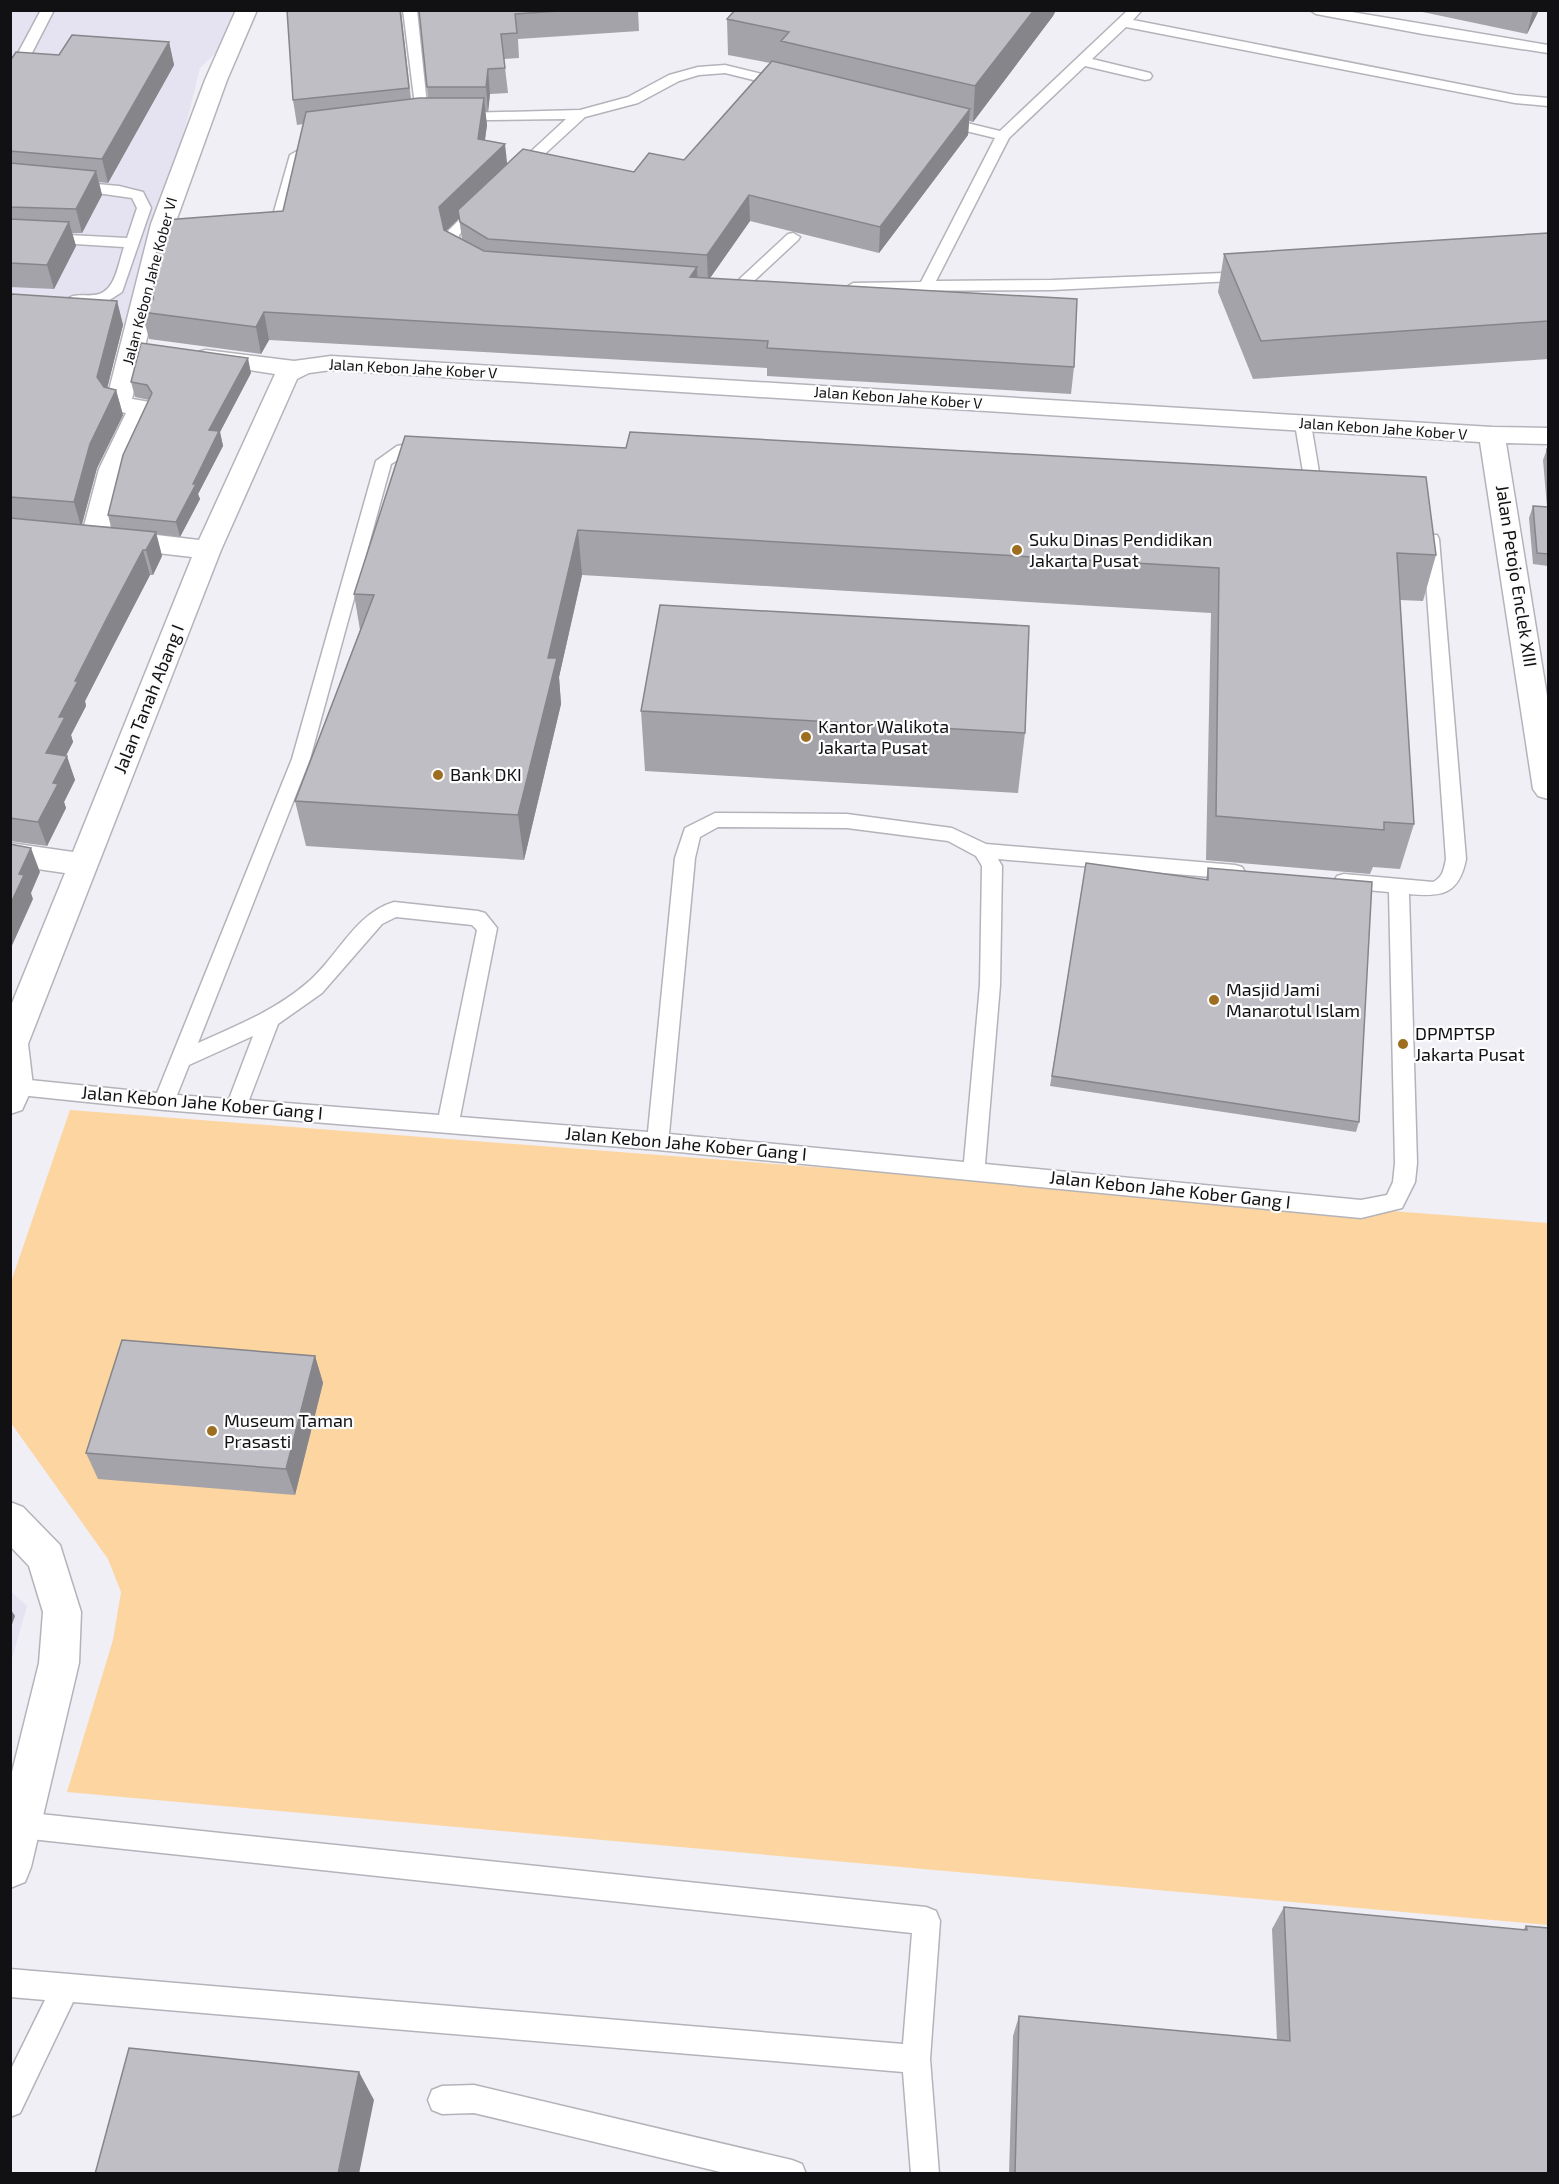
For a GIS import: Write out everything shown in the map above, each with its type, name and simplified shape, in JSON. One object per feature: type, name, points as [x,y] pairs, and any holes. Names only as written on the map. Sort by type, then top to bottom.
[{"type":"street","name":"Jalan Kebon Jahe Kober VI","points":[[208,549],[82,536],[141,406],[119,404],[144,348],[163,224],[216,80],[247,10]]},
{"type":"street","name":"Jalan Kebon Jahe Kober V","points":[[188,355],[300,367],[343,364],[1304,424],[1548,436]]},
{"type":"street","name":"Jalan Tanah Abang I","points":[[13,1091],[12,1048],[83,864],[208,549],[285,377],[300,367]]},
{"type":"street","name":"Jalan Petojo Enclek XIII","points":[[1492,435],[1548,789]]},
{"type":"street","points":[[10,854],[83,864]]},
{"type":"street","points":[[10,1519],[46,1557],[62,1612],[58,1663],[10,1867]]},
{"type":"lane","points":[[10,82],[48,10]]},
{"type":"lane","points":[[410,10],[416,119],[580,114],[633,99],[674,78],[698,71],[725,69],[794,86]]},
{"type":"lane","points":[[926,286],[1003,136],[1136,10]]},
{"type":"lane","points":[[1316,10],[1548,50]]},
{"type":"lane","points":[[1122,22],[1515,99],[1548,102]]},
{"type":"lane","points":[[10,45],[30,45]]},
{"type":"lane","points":[[1081,61],[1144,76]]},
{"type":"lane","points":[[511,178],[580,114]]},
{"type":"lane","points":[[933,119],[1003,136]]},
{"type":"lane","points":[[278,222],[300,146]]},
{"type":"lane","points":[[54,184],[119,190],[138,195],[144,208],[117,289],[100,301],[54,300]]},
{"type":"lane","points":[[479,267],[454,252],[452,234],[494,194]]},
{"type":"lane","points":[[10,236],[132,243]]},
{"type":"lane","points":[[759,290],[730,290],[793,237]]},
{"type":"lane","points":[[840,289],[1165,282],[1261,276]]},
{"type":"lane","points":[[1304,424],[1309,496],[1336,497]]},
{"type":"lane","points":[[164,1102],[301,759],[384,461],[393,454],[414,447],[442,446]]},
{"type":"lane","points":[[1328,880],[1433,889],[1446,884],[1453,875],[1456,859],[1430,527]]},
{"type":"lane","points":[[658,1141],[685,858],[692,833],[715,820],[847,821],[952,836],[982,851],[1256,874]]},
{"type":"lane","points":[[974,1171],[990,985],[992,866],[982,851]]},
{"type":"lane","name":"Jalan Kebon Jahe Kober Gang I","points":[[13,1091],[658,1141],[1361,1209],[1394,1202],[1404,1182],[1406,1163],[1399,886]]},
{"type":"lane","points":[[180,1060],[270,1019],[315,988],[375,919],[394,909],[478,918],[487,928],[448,1123]]},
{"type":"lane","points":[[236,1107],[270,1019]]},
{"type":"lane","points":[[21,1825],[926,1921],[916,2059],[925,2174]]},
{"type":"lane","points":[[10,1983],[916,2059]]},
{"type":"lane","points":[[10,2103],[65,1988]]},
{"type":"lane","points":[[442,2100],[474,2099],[792,2174]]},
{"type":"shaded area","points":[[10,11],[247,11],[242,27],[200,68],[136,326],[11,315]]},
{"type":"shaded area","name":"Museum Taman Prasasti","points":[[70,1110],[1548,1223],[1548,1925],[67,1792],[113,1640],[121,1592],[108,1559],[11,1423],[11,1282]]},
{"type":"shaded area","points":[[10,1591],[27,1606],[11,1662],[10,1662]]},
{"type":"building","points":[[287,10],[400,10],[409,88],[293,100]]},
{"type":"building","points":[[419,10],[574,10],[515,14],[517,33],[501,34],[505,68],[488,69],[486,87],[427,87]]},
{"type":"building","points":[[735,10],[1034,10],[975,86],[781,41],[789,32],[727,19]]},
{"type":"building","points":[[72,35],[169,42],[102,159],[10,151],[10,61],[16,52],[59,55]]},
{"type":"building","points":[[772,61],[970,109],[880,227],[749,195],[707,255],[488,239],[460,222],[458,210],[523,149],[634,172],[649,153],[684,160]]},
{"type":"building","points":[[419,98],[484,98],[478,139],[505,144],[439,207],[444,230],[484,251],[697,267],[690,277],[1077,299],[1074,367],[767,348],[768,341],[264,312],[256,327],[142,312],[145,300],[153,300],[155,260],[165,220],[283,211],[306,112]]},
{"type":"building","points":[[10,163],[96,171],[76,209],[10,207]]},
{"type":"building","points":[[10,219],[69,222],[47,265],[10,263]]},
{"type":"building","points":[[1548,233],[1548,321],[1261,341],[1224,254]]},
{"type":"building","points":[[12,294],[117,301],[97,377],[104,387],[116,390],[90,444],[74,502],[10,497],[10,297]]},
{"type":"building","points":[[141,343],[248,358],[209,430],[219,431],[193,484],[196,484],[176,522],[108,515],[123,455],[152,393],[147,385],[131,382]]},
{"type":"building","points":[[630,432],[1426,477],[1436,555],[1397,553],[1414,824],[1384,822],[1384,830],[1216,816],[1219,568],[578,530],[548,658],[557,658],[518,815],[295,801],[374,595],[354,594],[405,436],[626,448]]},
{"type":"building","points":[[1533,506],[1548,507],[1548,554],[1537,553]]},
{"type":"building","points":[[10,518],[156,532],[146,550],[143,550],[108,616],[59,717],[65,717],[46,753],[67,756],[53,783],[58,784],[38,822],[10,818]]},
{"type":"building","points":[[660,605],[1029,626],[1025,733],[641,711]]},
{"type":"building","points":[[10,844],[31,848],[19,874],[24,875],[10,905]]},
{"type":"building","name":"Masjid Jami Manarotul Islam","points":[[1086,863],[1208,880],[1208,868],[1372,882],[1359,1122],[1052,1076]]},
{"type":"building","name":"Museum Taman Prasasti","points":[[122,1340],[315,1356],[286,1469],[86,1453]]},
{"type":"building","points":[[1284,1907],[1527,1930],[1526,1926],[1548,1928],[1548,2174],[1015,2174],[1019,2016],[1290,2041]]},
{"type":"building","points":[[129,2048],[359,2072],[338,2174],[95,2174]]},
{"type":"place","name":"Suku Dinas Pendidikan Jakarta Pusat","points":[[1017,550]]},
{"type":"place","name":"Kantor Walikota Jakarta Pusat","points":[[806,737]]},
{"type":"place","name":"Bank DKI","points":[[438,775]]},
{"type":"place","name":"Masjid Jami Manarotul Islam","points":[[1214,1000]]},
{"type":"place","name":"DPMPTSP Jakarta Pusat","points":[[1403,1044]]},
{"type":"place","name":"Museum Taman Prasasti","points":[[212,1431]]}]
